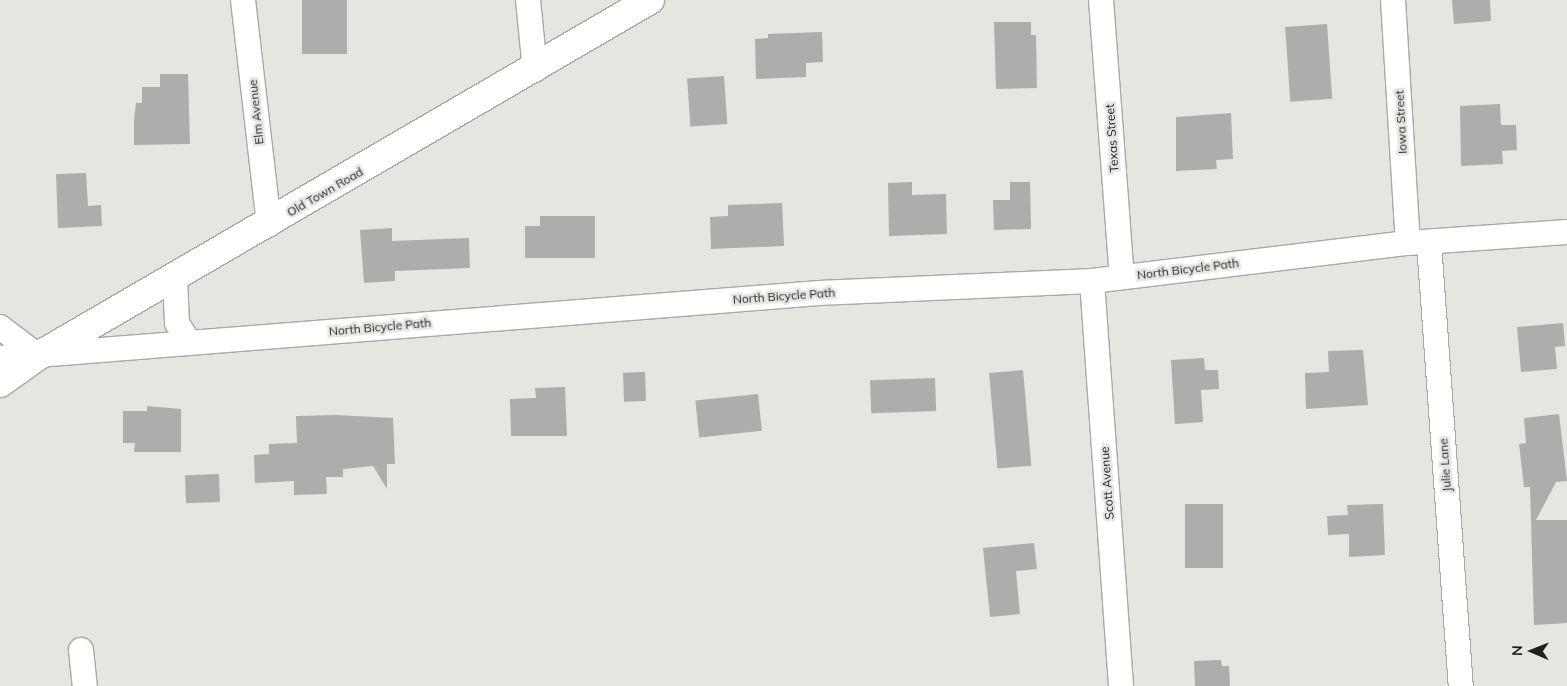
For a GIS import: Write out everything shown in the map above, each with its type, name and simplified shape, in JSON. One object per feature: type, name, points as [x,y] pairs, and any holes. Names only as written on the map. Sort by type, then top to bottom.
[{"type":"main road","name":"Old Town Road","points":[[0,383],[38,356],[269,225],[535,70],[650,0]]},
{"type":"street","name":"Elm Avenue","points":[[243,0],[269,225]]},
{"type":"street","points":[[528,0],[535,70]]},
{"type":"street","name":"Texas Street","points":[[1101,0],[1122,276]]},
{"type":"street","name":"Iowa Street","points":[[1394,0],[1419,243]]},
{"type":"street","name":"North Bicycle Path","points":[[0,358],[818,293],[1092,281],[1122,276],[1419,243],[1567,232]]},
{"type":"street","name":"Julie Lane","points":[[1419,243],[1461,686]]},
{"type":"street","points":[[175,279],[177,323],[189,342]]},
{"type":"street","name":"Scott Avenue","points":[[1092,281],[1121,686]]},
{"type":"street","points":[[0,327],[38,356]]},
{"type":"street","points":[[81,650],[85,686]]},
{"type":"building","points":[[302,0],[347,0],[347,54],[302,54]]},
{"type":"building","points":[[1452,0],[1490,0],[1491,21],[1454,24]]},
{"type":"building","points":[[994,22],[1031,22],[1031,35],[1036,35],[1037,88],[996,89]]},
{"type":"building","points":[[1327,24],[1332,99],[1290,102],[1285,27]]},
{"type":"building","points":[[822,32],[823,62],[806,63],[806,77],[756,79],[755,39],[768,38],[768,34]]},
{"type":"building","points":[[160,74],[188,74],[190,144],[134,145],[136,103],[142,103],[142,87],[160,87]]},
{"type":"building","points":[[724,76],[727,124],[690,126],[687,79]]},
{"type":"building","points":[[1500,104],[1501,125],[1516,125],[1517,150],[1502,151],[1503,164],[1461,166],[1460,106]]},
{"type":"building","points":[[1231,113],[1233,159],[1216,160],[1217,169],[1176,171],[1176,117]]},
{"type":"building","points":[[86,173],[88,206],[101,205],[102,226],[58,228],[56,174]]},
{"type":"building","points":[[912,182],[912,195],[946,194],[947,234],[889,236],[888,183]]},
{"type":"building","points":[[1010,182],[1030,182],[1031,229],[994,230],[993,200],[1010,200]]},
{"type":"building","points":[[782,203],[784,246],[711,249],[710,217],[728,216],[728,205]]},
{"type":"building","points":[[540,216],[595,216],[595,258],[525,258],[525,226],[540,226]]},
{"type":"building","points":[[392,228],[392,241],[469,238],[470,268],[395,271],[395,281],[364,283],[360,230]]},
{"type":"building","points":[[1563,323],[1565,346],[1555,347],[1557,369],[1521,372],[1517,327]]},
{"type":"building","points":[[1363,350],[1368,405],[1306,409],[1305,373],[1329,372],[1328,351]]},
{"type":"building","points":[[1204,358],[1205,370],[1218,370],[1219,389],[1201,390],[1203,422],[1175,424],[1171,360]]},
{"type":"building","points":[[1023,370],[1031,466],[997,469],[989,373]]},
{"type":"building","points":[[645,372],[646,401],[624,402],[623,373]]},
{"type":"building","points":[[935,378],[936,411],[871,413],[870,380]]},
{"type":"building","points":[[565,387],[567,436],[511,436],[510,399],[536,398],[535,388]]},
{"type":"building","points":[[758,394],[762,431],[699,437],[695,401]]},
{"type":"building","points":[[147,406],[181,409],[181,452],[134,452],[135,443],[123,443],[123,411],[147,411]]},
{"type":"building","points":[[1559,414],[1567,481],[1556,482],[1536,520],[1567,520],[1567,623],[1534,625],[1530,487],[1524,487],[1519,444],[1526,443],[1524,418]]},
{"type":"building","points":[[336,415],[393,418],[395,464],[387,464],[387,489],[373,466],[343,469],[343,477],[326,477],[327,494],[294,495],[294,481],[255,483],[254,455],[269,454],[269,444],[297,443],[296,416]]},
{"type":"building","points":[[219,474],[220,502],[186,503],[185,475]]},
{"type":"building","points":[[1185,504],[1223,504],[1223,568],[1185,568]]},
{"type":"building","points":[[1383,504],[1385,555],[1349,557],[1349,534],[1328,535],[1327,516],[1348,515],[1347,505]]},
{"type":"building","points":[[1034,543],[1037,569],[1016,571],[1020,614],[990,617],[983,548]]},
{"type":"building","points":[[1221,660],[1222,666],[1229,666],[1230,686],[1195,686],[1194,661]]}]
